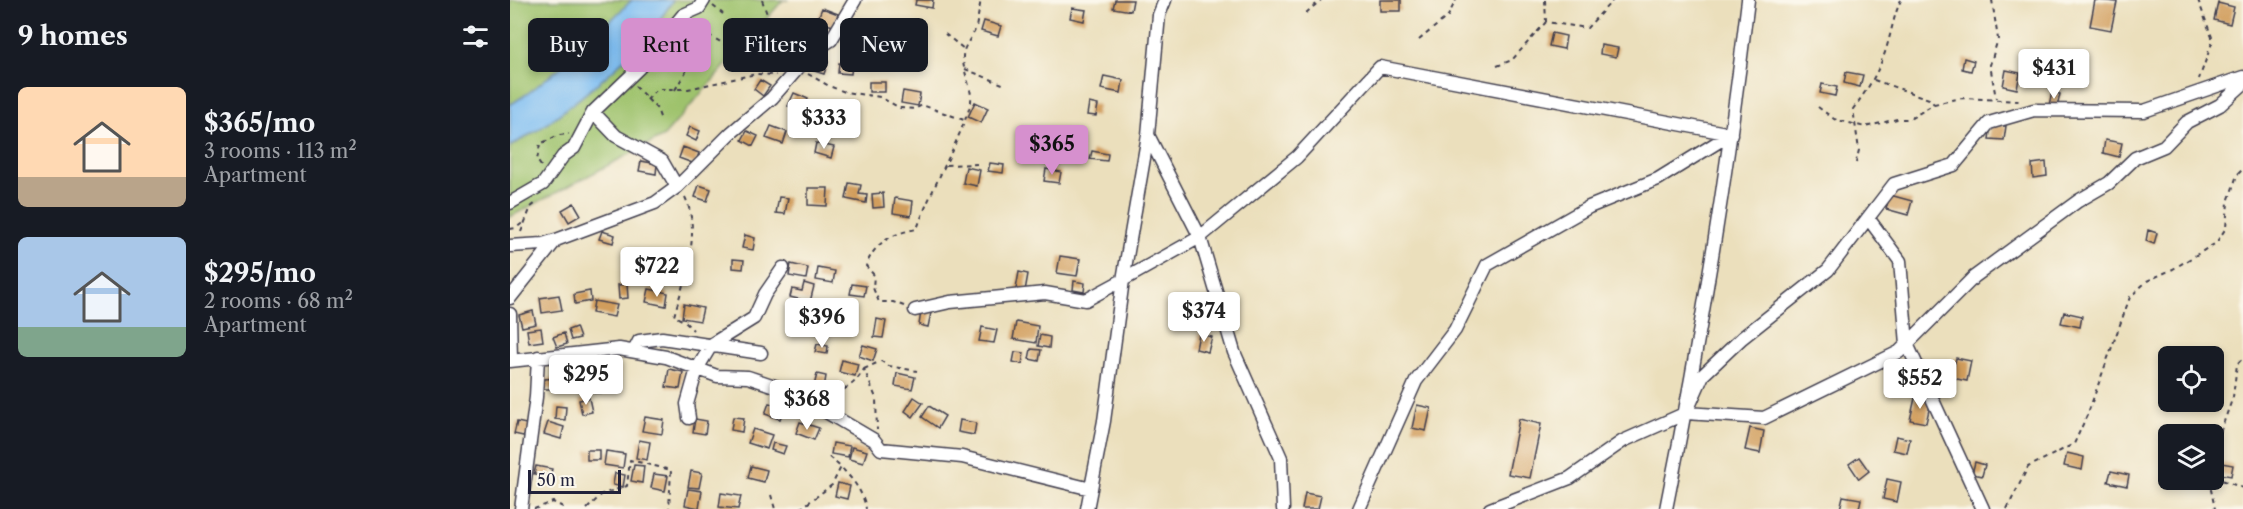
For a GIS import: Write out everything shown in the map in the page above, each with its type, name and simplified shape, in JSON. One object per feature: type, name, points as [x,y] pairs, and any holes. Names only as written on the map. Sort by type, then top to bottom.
[{"type":"street","points":[[510,203],[543,184],[563,156],[574,148],[593,112],[631,75],[682,15],[699,8],[704,0]]},
{"type":"street","points":[[510,246],[543,244],[655,203],[677,187],[732,133],[772,98],[812,52],[831,40],[855,0]]},
{"type":"street","points":[[1087,509],[1104,421],[1123,280],[1148,135],[1159,15],[1165,0]]},
{"type":"street","points":[[1666,509],[1686,413],[1731,134],[1748,0]]},
{"type":"street","points":[[915,310],[950,302],[1045,293],[1086,300],[1200,237],[1297,158],[1380,67],[1731,134]]},
{"type":"street","points":[[1686,413],[1703,375],[1742,338],[1828,270],[1894,183],[1954,165],[1989,123],[2034,110],[2144,111],[2243,77]]},
{"type":"street","points":[[1490,509],[1570,478],[1623,441],[1686,413],[1764,418],[1899,352],[1974,277],[2078,201],[2109,183],[2134,158],[2164,146],[2187,122],[2220,105],[2243,84]]},
{"type":"street","points":[[593,112],[616,136],[662,160],[677,187]]},
{"type":"street","points":[[1359,509],[1416,381],[1455,330],[1487,265],[1589,207],[1658,178],[1731,134]]},
{"type":"street","points":[[1148,135],[1200,237],[1234,352],[1281,458],[1283,509]]},
{"type":"street","points":[[1868,218],[1900,261],[1907,344],[1983,509]]},
{"type":"street","points":[[510,298],[556,240]]},
{"type":"street","points":[[689,418],[687,404],[697,369],[712,344],[754,318],[765,294],[783,268]]},
{"type":"street","points":[[510,314],[511,361],[635,350],[666,357],[717,376],[748,376],[813,399],[823,410],[874,440],[881,449],[962,457],[1091,489]]},
{"type":"street","points":[[635,350],[639,341],[662,338],[761,353]]},
{"type":"street","points":[[521,509],[536,397],[538,357]]},
{"type":"path","points":[[647,100],[657,89],[675,90],[756,74],[785,74],[777,68],[778,45],[762,0]]},
{"type":"path","points":[[915,310],[893,302],[879,302],[873,288],[874,275],[866,266],[870,254],[894,232],[917,229],[930,191],[963,132],[972,103],[965,69],[964,49],[975,29],[981,0]]},
{"type":"path","points":[[1306,13],[1322,0]]},
{"type":"path","points":[[1419,40],[1448,16],[1456,0]]},
{"type":"path","points":[[1497,66],[1512,60],[1546,22],[1545,0]]},
{"type":"path","points":[[1546,22],[1587,28],[1613,0]]},
{"type":"path","points":[[1856,163],[1859,150],[1853,109],[1874,80],[1887,46],[1892,19],[1901,0]]},
{"type":"path","points":[[1992,0],[1998,39],[1990,65],[1996,98]]},
{"type":"path","points":[[2193,96],[2213,39],[2198,0]]},
{"type":"path","points":[[675,90],[698,51],[688,19],[710,37],[733,47],[750,62],[756,74]]},
{"type":"path","points":[[945,34],[964,49]]},
{"type":"path","points":[[965,69],[1005,85]]},
{"type":"path","points":[[790,75],[805,72],[845,92],[880,97],[900,108],[930,106],[939,113],[965,121]]},
{"type":"path","points":[[631,75],[635,86],[657,109],[662,120]]},
{"type":"path","points":[[1874,80],[1893,89],[1929,99],[1934,104]]},
{"type":"path","points":[[1818,107],[1834,119],[1865,127],[1897,118],[1910,119],[1934,104],[1962,98],[2025,101]]},
{"type":"path","points":[[946,165],[977,164]]},
{"type":"path","points":[[2007,509],[2028,467],[2074,444],[2088,413],[2130,297],[2147,281],[2173,269],[2216,243],[2226,228],[2229,202],[2237,175],[2243,169]]},
{"type":"path","points":[[677,187],[684,193],[689,205],[692,239],[674,316],[684,321],[695,332]]},
{"type":"path","points":[[510,228],[516,228],[525,220]]},
{"type":"path","points":[[2223,424],[2233,397],[2237,364],[2243,357]]},
{"type":"path","points":[[813,399],[843,391],[858,380],[864,369],[881,361],[889,366],[917,371]]},
{"type":"path","points":[[864,369],[876,398],[878,427],[874,440]]},
{"type":"path","points":[[829,457],[841,467],[857,487],[866,509]]},
{"type":"path","points":[[587,509],[602,494],[627,486],[630,460],[671,470],[669,509]]},
{"type":"path","points":[[800,509],[832,485],[841,467]]},
{"type":"path","points":[[2224,481],[2243,488]]},
{"type":"path","points":[[2211,490],[2215,509]]},
{"type":"path","points":[[771,495],[775,509]]},
{"type":"path","points":[[534,509],[553,502],[567,509]]},
{"type":"green space","points":[[510,0],[632,0],[609,22],[609,18],[528,18],[528,72],[555,72],[510,105]]},
{"type":"green space","points":[[673,0],[783,0],[767,18],[723,18],[723,69],[664,136],[510,217],[510,147],[544,126],[621,62],[621,72],[711,72],[711,18],[661,17]]},
{"type":"water","points":[[632,0],[673,0],[661,18],[621,18],[621,63],[544,126],[510,147],[510,105],[555,72],[609,72],[609,22]]},
{"type":"building","points":[[916,0],[933,0],[932,8],[915,5]]},
{"type":"building","points":[[1115,0],[1133,0],[1131,11],[1113,8]]},
{"type":"building","points":[[1380,0],[1401,0],[1401,11],[1380,11]]},
{"type":"building","points":[[2095,0],[2117,2],[2111,30],[2090,26]]},
{"type":"building","points":[[2218,3],[2234,7],[2230,24],[2214,20]]},
{"type":"building","points":[[822,8],[838,14],[833,26],[828,24],[828,18],[818,18]]},
{"type":"building","points":[[1072,8],[1086,10],[1084,21],[1070,18]]},
{"type":"building","points":[[984,21],[1001,26],[998,36],[981,31]]},
{"type":"building","points":[[1552,33],[1566,36],[1564,49],[1549,46]]},
{"type":"building","points":[[1601,45],[1618,48],[1616,57],[1600,54]]},
{"type":"building","points":[[1964,58],[1974,61],[1971,71],[1962,69]]},
{"type":"building","points":[[839,63],[840,72],[851,72],[851,74],[838,73]]},
{"type":"building","points":[[2006,70],[2020,73],[2017,89],[2003,86]]},
{"type":"building","points":[[1846,72],[1863,75],[1860,87],[1844,83]]},
{"type":"building","points":[[1104,76],[1123,80],[1121,93],[1101,89]]},
{"type":"building","points":[[760,80],[770,86],[763,96],[754,89]]},
{"type":"building","points":[[869,82],[885,82],[885,92],[869,92]]},
{"type":"building","points":[[1822,84],[1837,87],[1835,96],[1820,93]]},
{"type":"building","points":[[903,91],[920,94],[918,106],[901,103]]},
{"type":"building","points":[[2052,92],[2060,94],[2057,107],[2049,105]]},
{"type":"building","points":[[794,93],[808,99],[803,111],[788,106]]},
{"type":"building","points":[[975,102],[988,108],[981,123],[968,117]]},
{"type":"building","points":[[1089,103],[1098,105],[1096,116],[1087,115]]},
{"type":"building","points":[[1991,125],[2006,126],[2004,140],[1989,139]]},
{"type":"building","points":[[771,126],[787,132],[783,144],[766,138]]},
{"type":"building","points":[[690,127],[700,131],[696,141],[686,136]]},
{"type":"building","points":[[747,131],[758,136],[753,146],[742,140]]},
{"type":"building","points":[[2105,140],[2122,143],[2119,157],[2103,153]]},
{"type":"building","points":[[816,143],[834,147],[831,158],[814,153]]},
{"type":"building","points":[[683,147],[699,153],[695,164],[679,158]]},
{"type":"building","points":[[1092,151],[1108,154],[1107,161],[1090,159]]},
{"type":"building","points":[[641,161],[657,164],[656,174],[639,171]]},
{"type":"building","points":[[2046,162],[2047,176],[2033,178],[2032,164]]},
{"type":"building","points":[[990,163],[1004,165],[1003,173],[988,171]]},
{"type":"building","points":[[966,167],[980,170],[977,186],[963,183]]},
{"type":"building","points":[[1046,169],[1061,172],[1059,183],[1044,181]]},
{"type":"building","points":[[849,183],[861,185],[859,194],[867,195],[866,203],[846,199]]},
{"type":"building","points":[[699,185],[711,189],[707,201],[695,197]]},
{"type":"building","points":[[808,188],[828,188],[827,206],[808,205]]},
{"type":"building","points":[[883,193],[884,207],[873,208],[872,194]]},
{"type":"building","points":[[1890,195],[1912,201],[1908,215],[1886,209]]},
{"type":"building","points":[[779,197],[788,198],[785,214],[776,213]]},
{"type":"building","points":[[895,198],[913,201],[911,216],[893,213]]},
{"type":"building","points":[[574,203],[581,215],[569,222],[562,210]]},
{"type":"building","points":[[2148,230],[2157,233],[2154,244],[2146,241]]},
{"type":"building","points":[[602,231],[615,235],[613,243],[599,239]]},
{"type":"building","points":[[745,235],[755,238],[753,250],[742,248]]},
{"type":"building","points":[[1060,256],[1080,259],[1077,276],[1057,273]]},
{"type":"building","points":[[733,259],[744,260],[743,269],[733,268]]},
{"type":"building","points":[[791,264],[808,268],[806,279],[789,276]]},
{"type":"building","points":[[818,268],[835,271],[833,283],[816,280]]},
{"type":"building","points":[[1019,272],[1028,274],[1025,291],[1016,289]]},
{"type":"building","points":[[1074,281],[1085,283],[1084,292],[1073,290]]},
{"type":"building","points":[[804,283],[814,286],[810,302],[790,297],[792,289],[802,291]]},
{"type":"building","points":[[627,284],[628,298],[619,299],[618,285]]},
{"type":"building","points":[[852,284],[866,286],[864,296],[850,294]]},
{"type":"building","points":[[649,289],[668,293],[666,306],[646,302]]},
{"type":"building","points":[[590,291],[591,301],[575,304],[574,294]]},
{"type":"building","points":[[559,295],[562,310],[542,313],[540,298]]},
{"type":"building","points":[[594,301],[617,305],[614,317],[592,313]]},
{"type":"building","points":[[684,304],[703,308],[700,321],[682,318]]},
{"type":"building","points":[[533,311],[536,324],[522,327],[519,315]]},
{"type":"building","points":[[921,312],[931,313],[928,327],[919,325]]},
{"type":"building","points":[[2064,312],[2082,316],[2080,327],[2061,323]]},
{"type":"building","points":[[877,319],[886,321],[883,338],[874,337]]},
{"type":"building","points":[[1016,322],[1038,326],[1036,343],[1013,339]]},
{"type":"building","points":[[576,327],[580,338],[571,340],[568,330]]},
{"type":"building","points":[[982,327],[997,330],[994,343],[979,341]]},
{"type":"building","points":[[541,328],[543,341],[529,343],[527,330]]},
{"type":"building","points":[[564,333],[567,344],[557,347],[553,337]]},
{"type":"building","points":[[1199,334],[1212,337],[1208,352],[1196,349]]},
{"type":"building","points":[[1040,335],[1050,337],[1049,348],[1038,346]]},
{"type":"building","points":[[817,344],[828,346],[827,354],[815,352]]},
{"type":"building","points":[[863,345],[877,349],[873,361],[859,356]]},
{"type":"building","points":[[1031,349],[1041,350],[1039,361],[1029,359]]},
{"type":"building","points":[[1015,352],[1024,353],[1022,364],[1013,362]]},
{"type":"building","points":[[1956,358],[1971,361],[1967,381],[1952,378]]},
{"type":"building","points":[[842,360],[858,364],[855,376],[839,372]]},
{"type":"building","points":[[553,366],[565,366],[564,376],[553,375]]},
{"type":"building","points":[[669,369],[683,372],[680,389],[666,387]]},
{"type":"building","points":[[897,373],[915,377],[912,389],[895,386]]},
{"type":"building","points":[[817,374],[826,376],[824,388],[814,386]]},
{"type":"building","points":[[615,376],[615,392],[594,393],[594,377]]},
{"type":"building","points":[[563,378],[563,389],[543,389],[543,379]]},
{"type":"building","points":[[570,382],[585,382],[585,390],[570,390]]},
{"type":"building","points":[[914,397],[923,403],[913,417],[905,411]]},
{"type":"building","points":[[589,398],[592,412],[582,414],[579,400]]},
{"type":"building","points":[[1915,398],[1931,401],[1926,423],[1910,420]]},
{"type":"building","points":[[769,403],[784,408],[780,419],[765,414]]},
{"type":"building","points":[[1417,405],[1431,408],[1426,431],[1412,428]]},
{"type":"building","points":[[556,406],[566,407],[565,420],[555,419]]},
{"type":"building","points":[[929,406],[945,416],[938,428],[922,417]]},
{"type":"building","points":[[645,417],[664,420],[662,434],[642,431]]},
{"type":"building","points":[[733,417],[744,418],[742,432],[731,430]]},
{"type":"building","points":[[695,419],[707,421],[705,434],[693,432]]},
{"type":"building","points":[[1519,419],[1541,424],[1530,478],[1508,474]]},
{"type":"building","points":[[960,420],[976,423],[974,435],[958,432]]},
{"type":"building","points":[[517,422],[531,425],[528,437],[514,434]]},
{"type":"building","points":[[548,422],[564,427],[561,439],[544,434]]},
{"type":"building","points":[[800,422],[819,428],[814,440],[796,433]]},
{"type":"building","points":[[1750,428],[1764,431],[1760,453],[1745,450]]},
{"type":"building","points":[[753,429],[772,435],[767,449],[748,443]]},
{"type":"building","points":[[1896,436],[1910,439],[1907,453],[1893,450]]},
{"type":"building","points":[[639,440],[650,442],[647,460],[636,458]]},
{"type":"building","points":[[773,443],[786,446],[783,454],[771,450]]},
{"type":"building","points":[[833,443],[850,446],[848,457],[831,454]]},
{"type":"building","points":[[852,447],[867,451],[863,463],[849,459]]},
{"type":"building","points":[[587,450],[599,450],[599,460],[587,460]]},
{"type":"building","points":[[606,451],[625,454],[623,468],[604,465]]},
{"type":"building","points":[[2067,453],[2084,457],[2082,470],[2064,466]]},
{"type":"building","points":[[1859,457],[1869,471],[1859,479],[1849,464]]},
{"type":"building","points":[[1975,462],[1985,465],[1982,476],[1972,474]]},
{"type":"building","points":[[2224,463],[2233,465],[2231,476],[2224,475]]},
{"type":"building","points":[[634,465],[644,466],[642,483],[631,481]]},
{"type":"building","points":[[536,466],[552,469],[550,477],[534,474]]},
{"type":"building","points":[[751,466],[767,470],[764,482],[748,478]]},
{"type":"building","points":[[691,471],[702,473],[699,488],[688,487]]},
{"type":"building","points":[[2111,471],[2129,475],[2127,486],[2108,482]]},
{"type":"building","points":[[615,473],[625,475],[623,487],[613,485]]},
{"type":"building","points":[[654,474],[668,476],[665,491],[651,488]]},
{"type":"building","points":[[1887,479],[1901,482],[1897,502],[1883,499]]},
{"type":"building","points":[[838,483],[850,486],[847,499],[835,496]]},
{"type":"building","points":[[688,489],[702,491],[699,508],[685,505]]},
{"type":"building","points":[[721,493],[741,496],[738,509],[719,507]]},
{"type":"building","points":[[1305,493],[1321,496],[1318,509],[1302,509]]},
{"type":"building","points":[[1843,496],[1861,499],[1859,509],[1840,509]]}]
